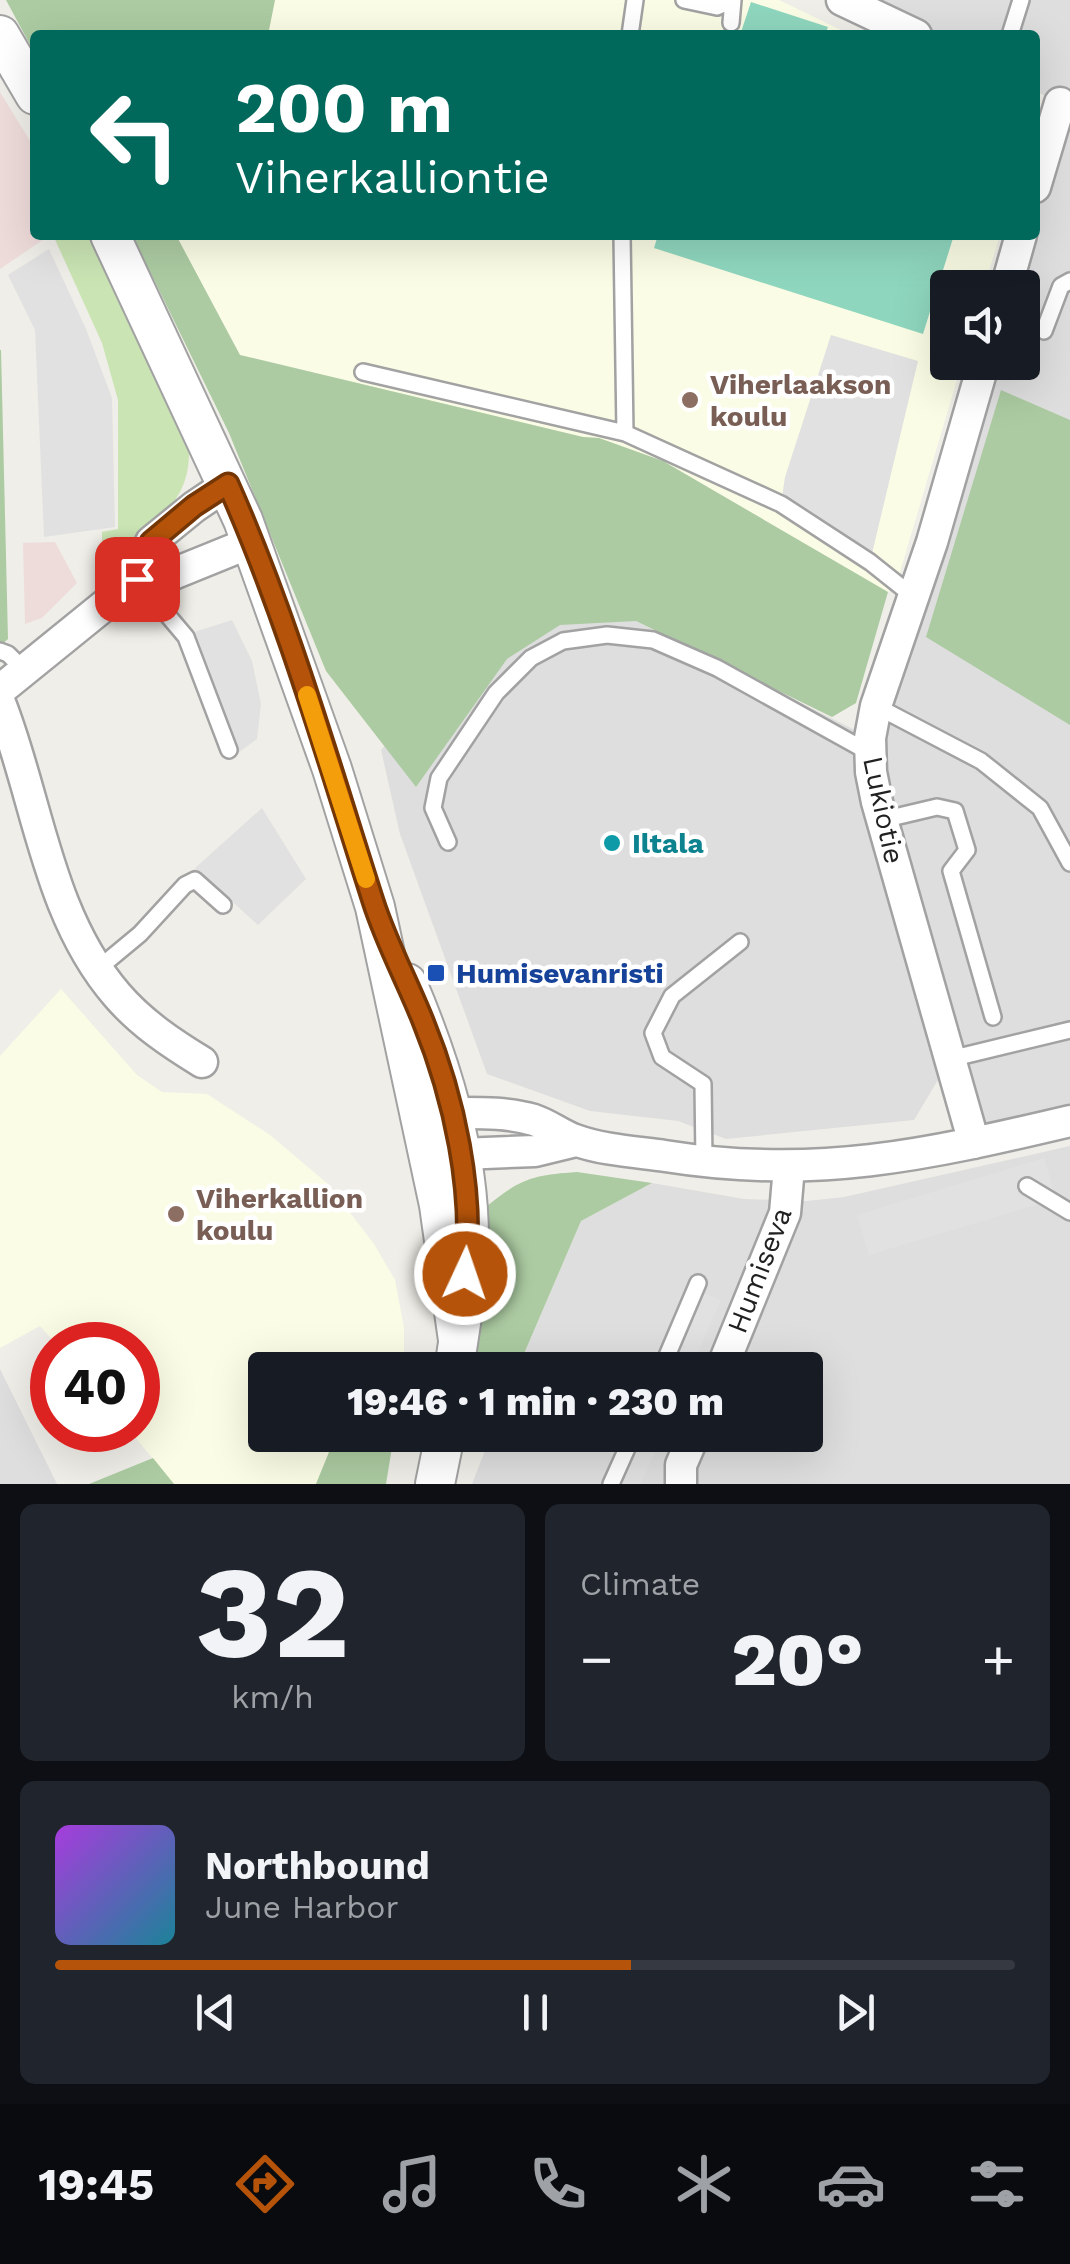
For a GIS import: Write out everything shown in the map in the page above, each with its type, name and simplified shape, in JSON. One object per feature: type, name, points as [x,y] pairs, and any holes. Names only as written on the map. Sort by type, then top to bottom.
[{"type":"street","points":[[842,0],[905,30]]},
{"type":"street","points":[[0,35],[30,86]]},
{"type":"street","points":[[1040,165],[1055,100]]},
{"type":"street","points":[[112,240],[252,542],[332,769],[375,907],[438,1125],[439,1205],[456,1352]]},
{"type":"street","points":[[1011,270],[1020,240]]},
{"type":"street","name":"Lukiotie","points":[[974,1143],[882,820],[871,772],[870,738],[876,706],[914,597],[979,380]]},
{"type":"street","points":[[137,579],[151,542],[228,484]]},
{"type":"street","points":[[0,690],[12,661],[137,579],[168,576],[252,542]]},
{"type":"street","points":[[0,703],[60,897],[78,937],[117,995],[162,1038],[202,1062]]},
{"type":"street","points":[[438,1125],[490,1112],[536,1121],[576,1141],[704,1161],[789,1168],[861,1164],[1070,1121]]},
{"type":"street","points":[[438,1125],[460,1154],[469,1242],[456,1352]]},
{"type":"street","points":[[460,1154],[534,1152],[576,1141]]},
{"type":"street","name":"Humiseva","points":[[728,1352],[786,1213],[789,1168]]},
{"type":"street","points":[[435,1484],[442,1452]]},
{"type":"street","points":[[681,1484],[687,1452]]},
{"type":"lane","points":[[631,30],[635,0]]},
{"type":"lane","points":[[684,0],[717,7],[733,0],[731,23]]},
{"type":"lane","points":[[1012,30],[1021,0]]},
{"type":"lane","points":[[622,240],[625,433]]},
{"type":"lane","points":[[1044,331],[1061,286],[1070,281]]},
{"type":"lane","points":[[364,372],[625,433],[781,504],[870,562],[914,597]]},
{"type":"lane","points":[[137,579],[186,637],[230,750]]},
{"type":"lane","points":[[448,842],[433,808],[439,778],[496,693],[531,658],[564,641],[607,635],[653,640],[716,668],[870,753]]},
{"type":"lane","points":[[876,706],[981,761],[1040,808],[1070,863]]},
{"type":"lane","points":[[882,820],[938,808],[954,810],[967,850],[951,871],[993,1018]]},
{"type":"lane","points":[[99,968],[140,934],[185,885],[195,880],[223,905]]},
{"type":"lane","points":[[704,1161],[704,1084],[662,1057],[653,1033],[672,996],[740,942]]},
{"type":"lane","points":[[950,1058],[1070,1030]]},
{"type":"lane","points":[[1027,1186],[1070,1212]]},
{"type":"lane","points":[[669,1352],[698,1283]]},
{"type":"lane","points":[[611,1484],[625,1452]]},
{"type":"shaded area","points":[[275,0],[779,0],[841,30],[269,30]]},
{"type":"shaded area","points":[[842,0],[1070,0],[1070,1121],[974,1143],[950,1060],[914,1120],[726,1139],[678,1121],[590,1111],[487,1074],[400,834],[381,750],[551,549],[636,621],[869,737],[980,380],[1040,380],[1040,270],[1015,270],[1032,240],[1040,240],[1040,171],[1060,103],[1040,93],[1040,30],[905,30]]},
{"type":"shaded area","points":[[0,92],[30,141],[30,240],[43,240],[0,269]]},
{"type":"shaded area","name":"Viherlaakson koulu","points":[[179,240],[998,240],[989,270],[930,270],[930,380],[957,380],[897,582],[888,592],[663,461],[599,438],[240,355]]},
{"type":"shaded area","points":[[49,249],[112,398],[115,527],[44,537],[35,330],[8,275]]},
{"type":"shaded area","points":[[831,335],[918,361],[870,562],[781,504],[785,477]]},
{"type":"shaded area","points":[[55,542],[77,583],[42,618],[25,624],[23,543]]},
{"type":"shaded area","points":[[232,620],[252,661],[261,704],[257,739],[235,755],[191,633]]},
{"type":"shaded area","points":[[262,808],[306,879],[258,925],[195,868]]},
{"type":"shaded area","name":"Viherkallion koulu","points":[[61,989],[137,1075],[162,1092],[207,1094],[270,1135],[328,1184],[374,1244],[395,1280],[404,1352],[248,1352],[248,1452],[329,1452],[316,1484],[174,1484],[147,1452],[160,1452],[160,1322],[30,1322],[30,1332],[0,1348],[0,1056]]},
{"type":"shaded area","points":[[1070,1146],[1070,1484],[472,1484],[484,1452],[823,1452],[823,1352],[525,1352],[581,1221],[652,1183],[744,1199],[807,1201],[844,1197]]},
{"type":"shaded area","points":[[1044,1158],[1056,1199],[869,1255],[857,1215]]},
{"type":"shaded area","points":[[689,1287],[721,1300],[698,1352],[661,1352]]},
{"type":"shaded area","points":[[0,1369],[30,1430],[30,1452],[41,1452],[57,1484],[0,1484]]},
{"type":"shaded area","points":[[617,1452],[655,1452],[641,1484],[603,1484]]},
{"type":"green space","points":[[6,0],[275,0],[269,30],[30,30],[30,45]]},
{"type":"green space","points":[[751,2],[828,27],[827,30],[742,30]]},
{"type":"green space","points":[[55,240],[92,240],[111,273],[189,453],[188,470],[178,496],[126,550],[108,550],[102,542],[102,532],[118,529],[118,400],[102,343]]},
{"type":"green space","points":[[134,240],[179,240],[240,355],[599,438],[663,461],[888,592],[856,703],[832,717],[636,621],[560,625],[507,659],[416,787],[326,671],[229,433]]},
{"type":"green space","points":[[656,240],[952,240],[943,270],[930,270],[930,312],[923,334],[654,248]]},
{"type":"green space","points":[[0,350],[8,639],[0,646]]},
{"type":"green space","points":[[1001,390],[1070,420],[1070,725],[926,637]]},
{"type":"green space","points":[[577,1172],[652,1183],[581,1221],[525,1352],[476,1352],[487,1206],[509,1189],[550,1175]]},
{"type":"green space","points":[[329,1452],[391,1452],[386,1484],[316,1484]]},
{"type":"green space","points":[[153,1458],[174,1484],[89,1484]]},
{"type":"slow traffic","points":[[307,695],[366,879]]},
{"type":"place","name":"Viherlaakson koulu","points":[[690,400]]},
{"type":"place","name":"Iltala","points":[[612,843]]},
{"type":"place","name":"Humisevanristi","points":[[436,973]]},
{"type":"place","name":"Viherkallion koulu","points":[[176,1214]]},
{"type":"route","points":[[137,579],[151,542],[228,484],[289,642],[375,907],[426,1027],[452,1113],[467,1201],[469,1242],[465,1274]]}]
